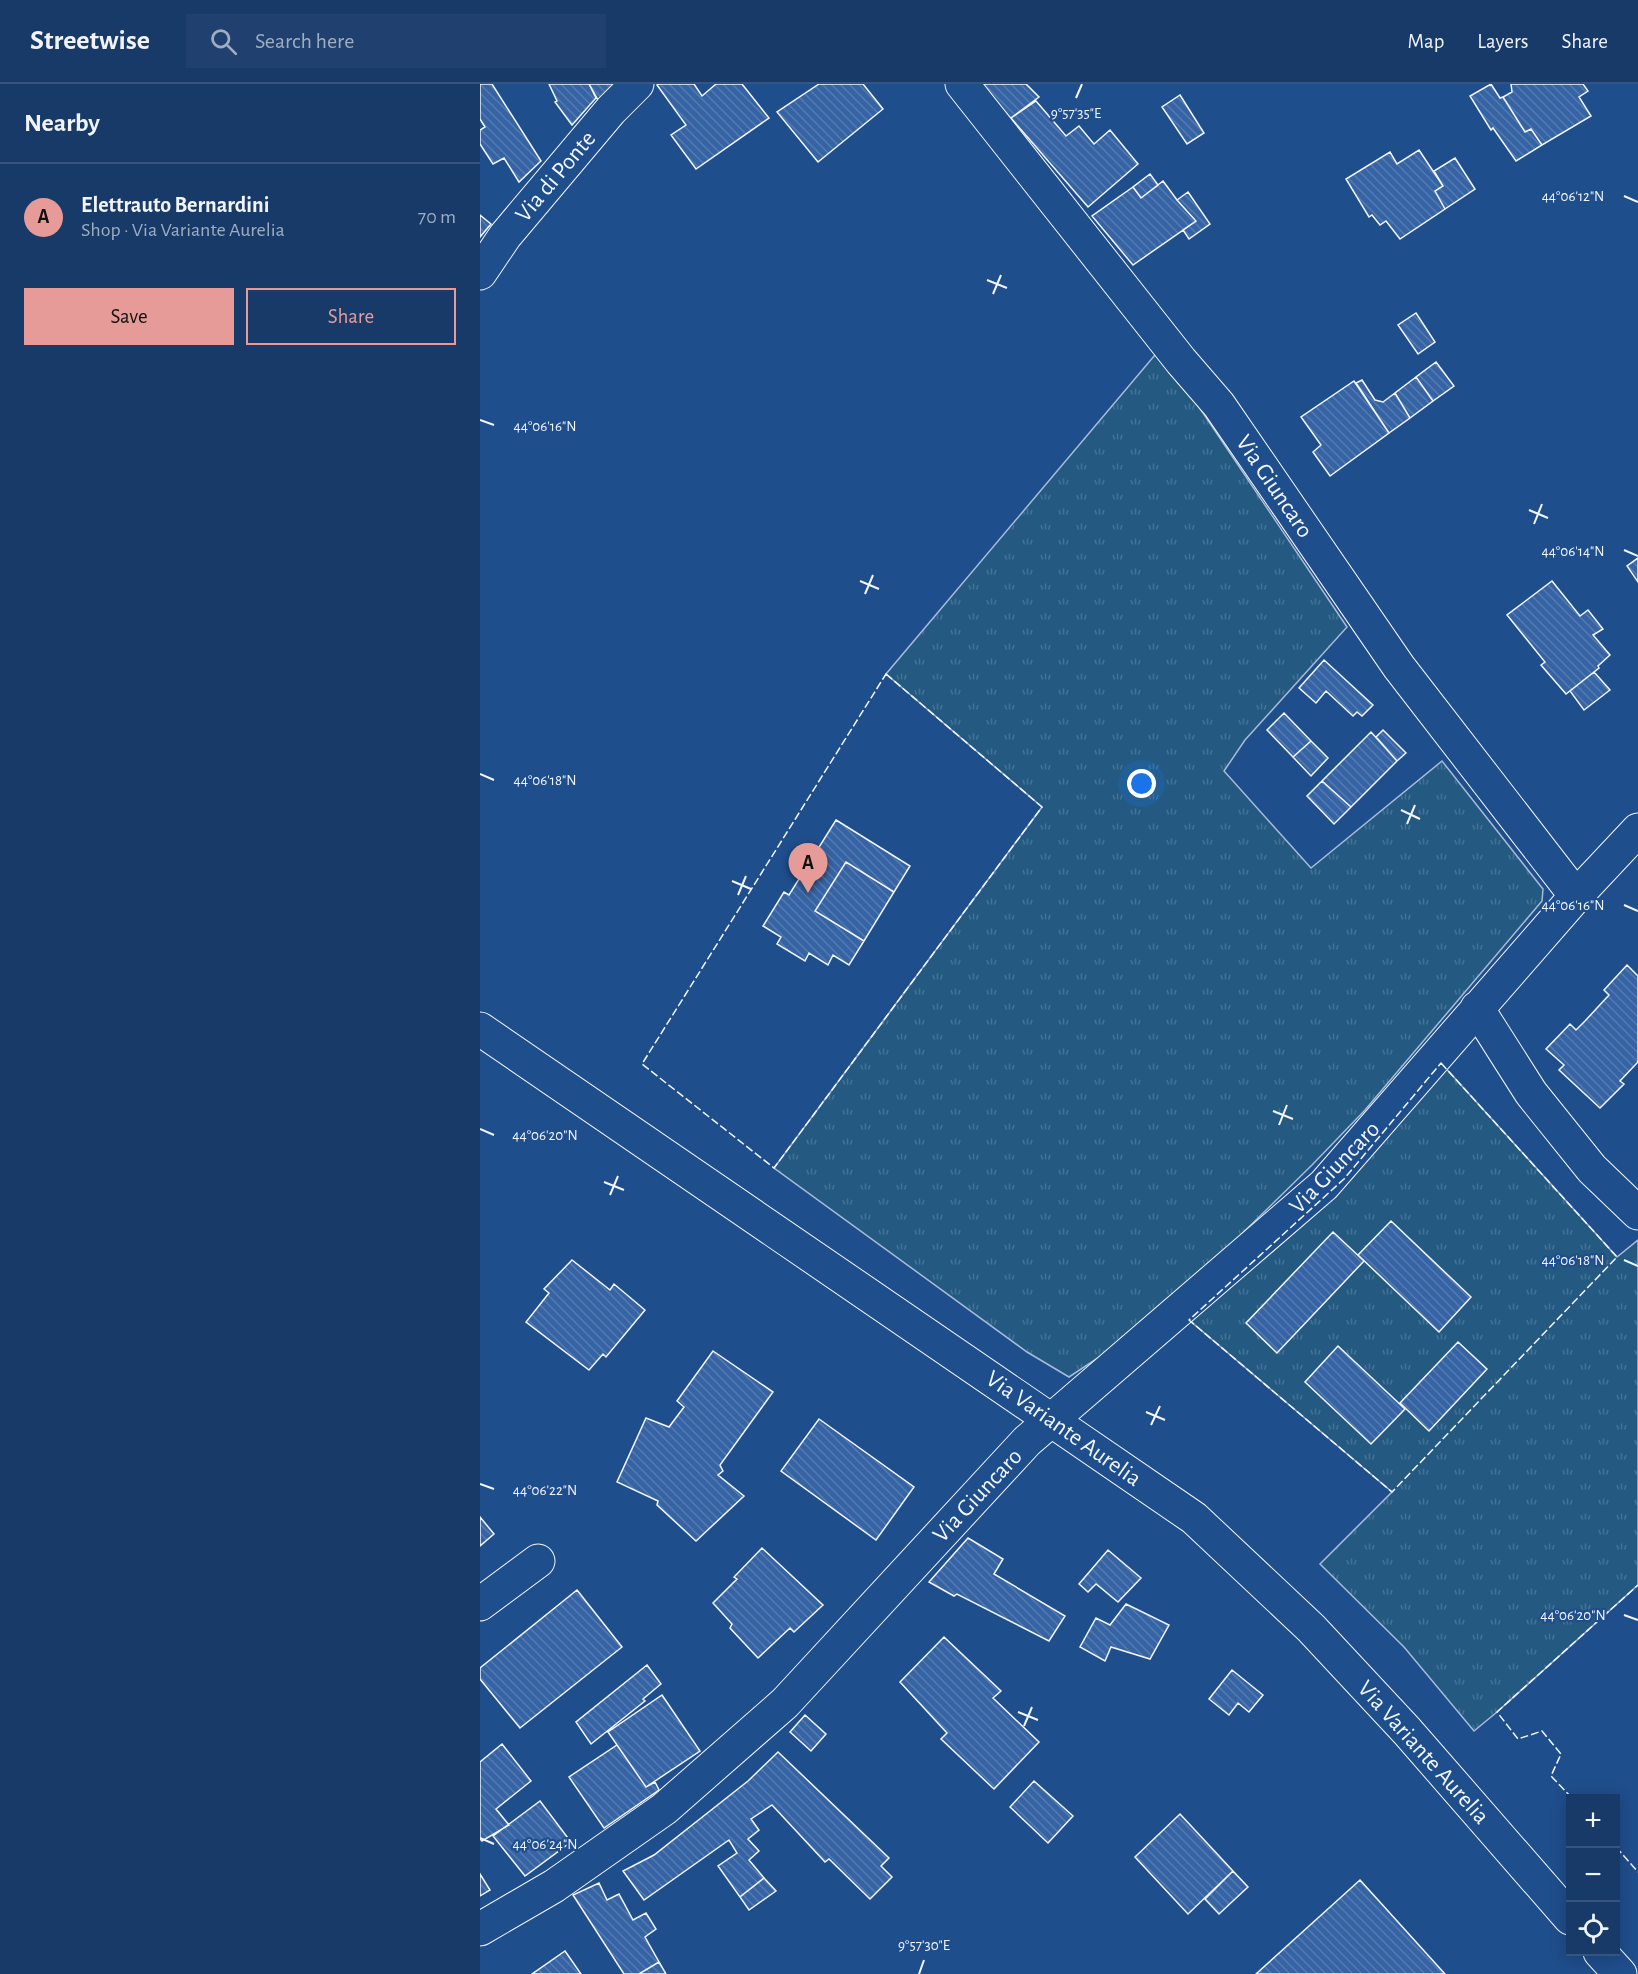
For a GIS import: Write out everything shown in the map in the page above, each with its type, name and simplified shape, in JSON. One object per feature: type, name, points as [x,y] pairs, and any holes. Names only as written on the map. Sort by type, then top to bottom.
[{"type":"street","name":"Via di Ponte","points":[[480,273],[505,236],[611,110],[637,84]]},
{"type":"street","name":"Via Giuncaro","points":[[962,84],[1181,361],[1220,405],[1399,667],[1576,896]]},
{"type":"street","name":"Via Giuncaro","points":[[480,1929],[554,1886],[664,1809],[785,1703],[1027,1440],[1324,1185],[1576,896],[1638,830]]},
{"type":"street","points":[[1477,1008],[1531,1092],[1592,1169],[1638,1213]]},
{"type":"street","name":"Via Variante Aurelia","points":[[480,1029],[1194,1518],[1311,1628],[1407,1731],[1566,1913]]},
{"type":"street","points":[[480,1604],[538,1561]]},
{"type":"street","points":[[1604,1956],[1620,1974]]},
{"type":"green space","points":[[1160,349],[1347,627],[1245,740],[1224,771],[1311,868],[1442,761],[1543,889],[1542,901],[1365,1110],[1312,1165],[1201,1274],[1104,1354],[1069,1377],[1027,1352],[774,1168],[1042,807],[886,674]]},
{"type":"green space","points":[[1441,1063],[1617,1257],[1638,1240],[1638,1585],[1474,1731],[1404,1647],[1320,1564],[1392,1492],[1189,1320]]},
{"type":"building","points":[[480,84],[492,84],[541,161],[519,182],[504,158],[493,164],[480,144],[480,130],[485,127],[480,119]]},
{"type":"building","points":[[549,84],[589,84],[596,98],[572,125],[555,102],[557,101]]},
{"type":"building","points":[[589,84],[617,84],[598,100]]},
{"type":"building","points":[[694,84],[702,96],[716,84],[742,84],[769,118],[696,169],[671,135],[686,125],[657,85]]},
{"type":"building","points":[[819,84],[863,84],[883,109],[818,162],[777,112]]},
{"type":"building","points":[[985,84],[1026,84],[1039,97],[1011,118],[979,90]]},
{"type":"building","points":[[1491,84],[1500,98],[1503,97],[1525,132],[1531,129],[1542,145],[1516,161],[1493,128],[1491,130],[1470,96]]},
{"type":"building","points":[[1511,84],[1583,84],[1588,91],[1579,97],[1591,116],[1542,145],[1531,129],[1525,132],[1503,97],[1512,92]]},
{"type":"building","points":[[1180,95],[1204,133],[1187,144],[1162,107]]},
{"type":"building","points":[[1036,101],[1066,136],[1079,126],[1094,144],[1110,130],[1138,164],[1088,207],[1011,118]]},
{"type":"building","points":[[1419,150],[1443,186],[1435,191],[1445,209],[1400,239],[1386,221],[1380,225],[1372,215],[1369,217],[1346,179],[1390,152],[1397,164]]},
{"type":"building","points":[[1455,158],[1475,189],[1445,209],[1435,191],[1443,186],[1434,171]]},
{"type":"building","points":[[1150,174],[1158,185],[1141,198],[1133,187]]},
{"type":"building","points":[[1163,181],[1196,221],[1133,265],[1092,216],[1133,187],[1141,198]]},
{"type":"building","points":[[1188,192],[1210,224],[1189,239],[1183,230],[1196,221],[1177,200]]},
{"type":"building","points":[[480,215],[491,224],[480,237]]},
{"type":"building","points":[[1416,313],[1435,342],[1418,354],[1398,325]]},
{"type":"building","points":[[1436,362],[1454,386],[1433,401],[1416,377]]},
{"type":"building","points":[[1416,377],[1433,401],[1410,418],[1395,393]]},
{"type":"building","points":[[1362,380],[1375,400],[1383,402],[1395,393],[1410,418],[1389,433],[1356,383]]},
{"type":"building","points":[[1354,381],[1389,433],[1330,476],[1313,452],[1321,445],[1301,417]]},
{"type":"building","points":[[1638,558],[1638,582],[1627,566]]},
{"type":"building","points":[[1552,581],[1580,616],[1588,610],[1603,629],[1593,635],[1610,655],[1598,666],[1599,668],[1566,694],[1541,665],[1545,662],[1507,615]]},
{"type":"building","points":[[1324,660],[1373,705],[1362,716],[1357,712],[1353,716],[1326,691],[1316,703],[1299,688]]},
{"type":"building","points":[[1594,672],[1610,690],[1584,710],[1570,691]]},
{"type":"building","points":[[1284,713],[1311,741],[1293,757],[1267,730]]},
{"type":"building","points":[[1383,730],[1406,753],[1397,761],[1376,737]]},
{"type":"building","points":[[1371,732],[1397,761],[1351,807],[1322,781]]},
{"type":"building","points":[[1311,741],[1328,758],[1311,776],[1293,757]]},
{"type":"building","points":[[1322,781],[1351,807],[1334,824],[1307,796]]},
{"type":"building","points":[[836,820],[910,866],[894,892],[846,862],[815,911],[864,941],[849,965],[833,955],[828,965],[809,953],[805,961],[777,944],[781,937],[763,926],[784,892],[789,895]]},
{"type":"building","points":[[846,862],[894,892],[864,941],[815,911]]},
{"type":"building","points":[[1627,965],[1638,976],[1638,1062],[1620,1081],[1624,1084],[1600,1108],[1559,1070],[1564,1065],[1546,1049],[1570,1024],[1576,1030],[1585,1021],[1609,995],[1604,990]]},
{"type":"building","points":[[1391,1221],[1471,1297],[1439,1332],[1358,1255]]},
{"type":"building","points":[[1333,1232],[1364,1261],[1277,1353],[1246,1323]]},
{"type":"building","points":[[572,1260],[610,1290],[614,1284],[645,1310],[606,1357],[603,1354],[589,1370],[526,1322],[549,1293],[544,1289]]},
{"type":"building","points":[[1458,1342],[1487,1369],[1429,1431],[1400,1403]]},
{"type":"building","points":[[1338,1346],[1405,1409],[1371,1444],[1305,1382]]},
{"type":"building","points":[[713,1351],[773,1392],[720,1465],[723,1471],[718,1475],[744,1496],[696,1541],[657,1505],[658,1501],[617,1482],[646,1418],[669,1427],[684,1407],[677,1401]]},
{"type":"building","points":[[819,1419],[914,1487],[876,1540],[781,1471]]},
{"type":"building","points":[[480,1517],[494,1534],[480,1546]]},
{"type":"building","points":[[968,1538],[1003,1559],[994,1574],[1065,1616],[1049,1641],[929,1582]]},
{"type":"building","points":[[762,1548],[823,1605],[794,1632],[790,1628],[758,1658],[730,1628],[732,1624],[713,1603],[737,1579],[734,1577]]},
{"type":"building","points":[[1108,1550],[1141,1578],[1118,1602],[1096,1584],[1088,1592],[1079,1584]]},
{"type":"building","points":[[577,1590],[622,1647],[520,1728],[480,1679],[480,1668]]},
{"type":"building","points":[[1126,1604],[1169,1625],[1150,1659],[1111,1647],[1105,1661],[1080,1647],[1096,1618],[1110,1625]]},
{"type":"building","points":[[944,1637],[1001,1691],[993,1698],[1039,1742],[994,1789],[941,1739],[947,1733],[900,1682]]},
{"type":"building","points":[[647,1665],[661,1684],[643,1699],[645,1701],[591,1744],[576,1722]]},
{"type":"building","points":[[1232,1670],[1263,1695],[1249,1712],[1238,1703],[1229,1715],[1209,1699]]},
{"type":"building","points":[[662,1695],[700,1751],[646,1787],[608,1732]]},
{"type":"building","points":[[805,1715],[826,1734],[811,1751],[790,1732]]},
{"type":"building","points":[[502,1744],[531,1781],[496,1809],[509,1825],[482,1841],[480,1839],[480,1762]]},
{"type":"building","points":[[617,1745],[646,1787],[655,1782],[659,1790],[604,1828],[569,1777]]},
{"type":"building","points":[[778,1752],[889,1858],[881,1866],[892,1877],[870,1899],[829,1859],[825,1862],[772,1805],[751,1819],[759,1830],[748,1839],[759,1851],[749,1860],[764,1878],[740,1897],[718,1866],[737,1853],[729,1840],[644,1900],[623,1871],[654,1855],[748,1781]]},
{"type":"building","points":[[1034,1781],[1073,1816],[1048,1843],[1010,1807]]},
{"type":"building","points":[[540,1801],[571,1842],[525,1876],[493,1836]]},
{"type":"building","points":[[1180,1814],[1233,1871],[1188,1914],[1135,1857]]},
{"type":"building","points":[[1233,1871],[1248,1887],[1219,1914],[1205,1899]]},
{"type":"building","points":[[480,1874],[490,1890],[480,1896]]},
{"type":"building","points":[[764,1878],[776,1891],[749,1910],[740,1897]]},
{"type":"building","points":[[1360,1880],[1445,1974],[1256,1974]]},
{"type":"building","points":[[599,1883],[607,1900],[619,1894],[633,1920],[646,1913],[656,1929],[645,1937],[659,1962],[639,1974],[624,1974],[573,1895]]},
{"type":"building","points":[[565,1951],[581,1974],[532,1974]]},
{"type":"building","points":[[659,1962],[666,1974],[639,1974]]},
{"type":"fence","points":[[886,674],[1042,807],[774,1168],[642,1064],[886,674]]},
{"type":"fence","points":[[1441,1063],[1617,1257],[1392,1492],[1189,1320],[1344,1179],[1441,1063]]},
{"type":"fence","points":[[1568,1794],[1551,1776],[1561,1754],[1542,1731],[1518,1739],[1497,1712],[1638,1585]]},
{"type":"fence","points":[[1617,1848],[1638,1872]]},
{"type":"place","name":"Elettrauto Bernardini","points":[[808,893]]}]
